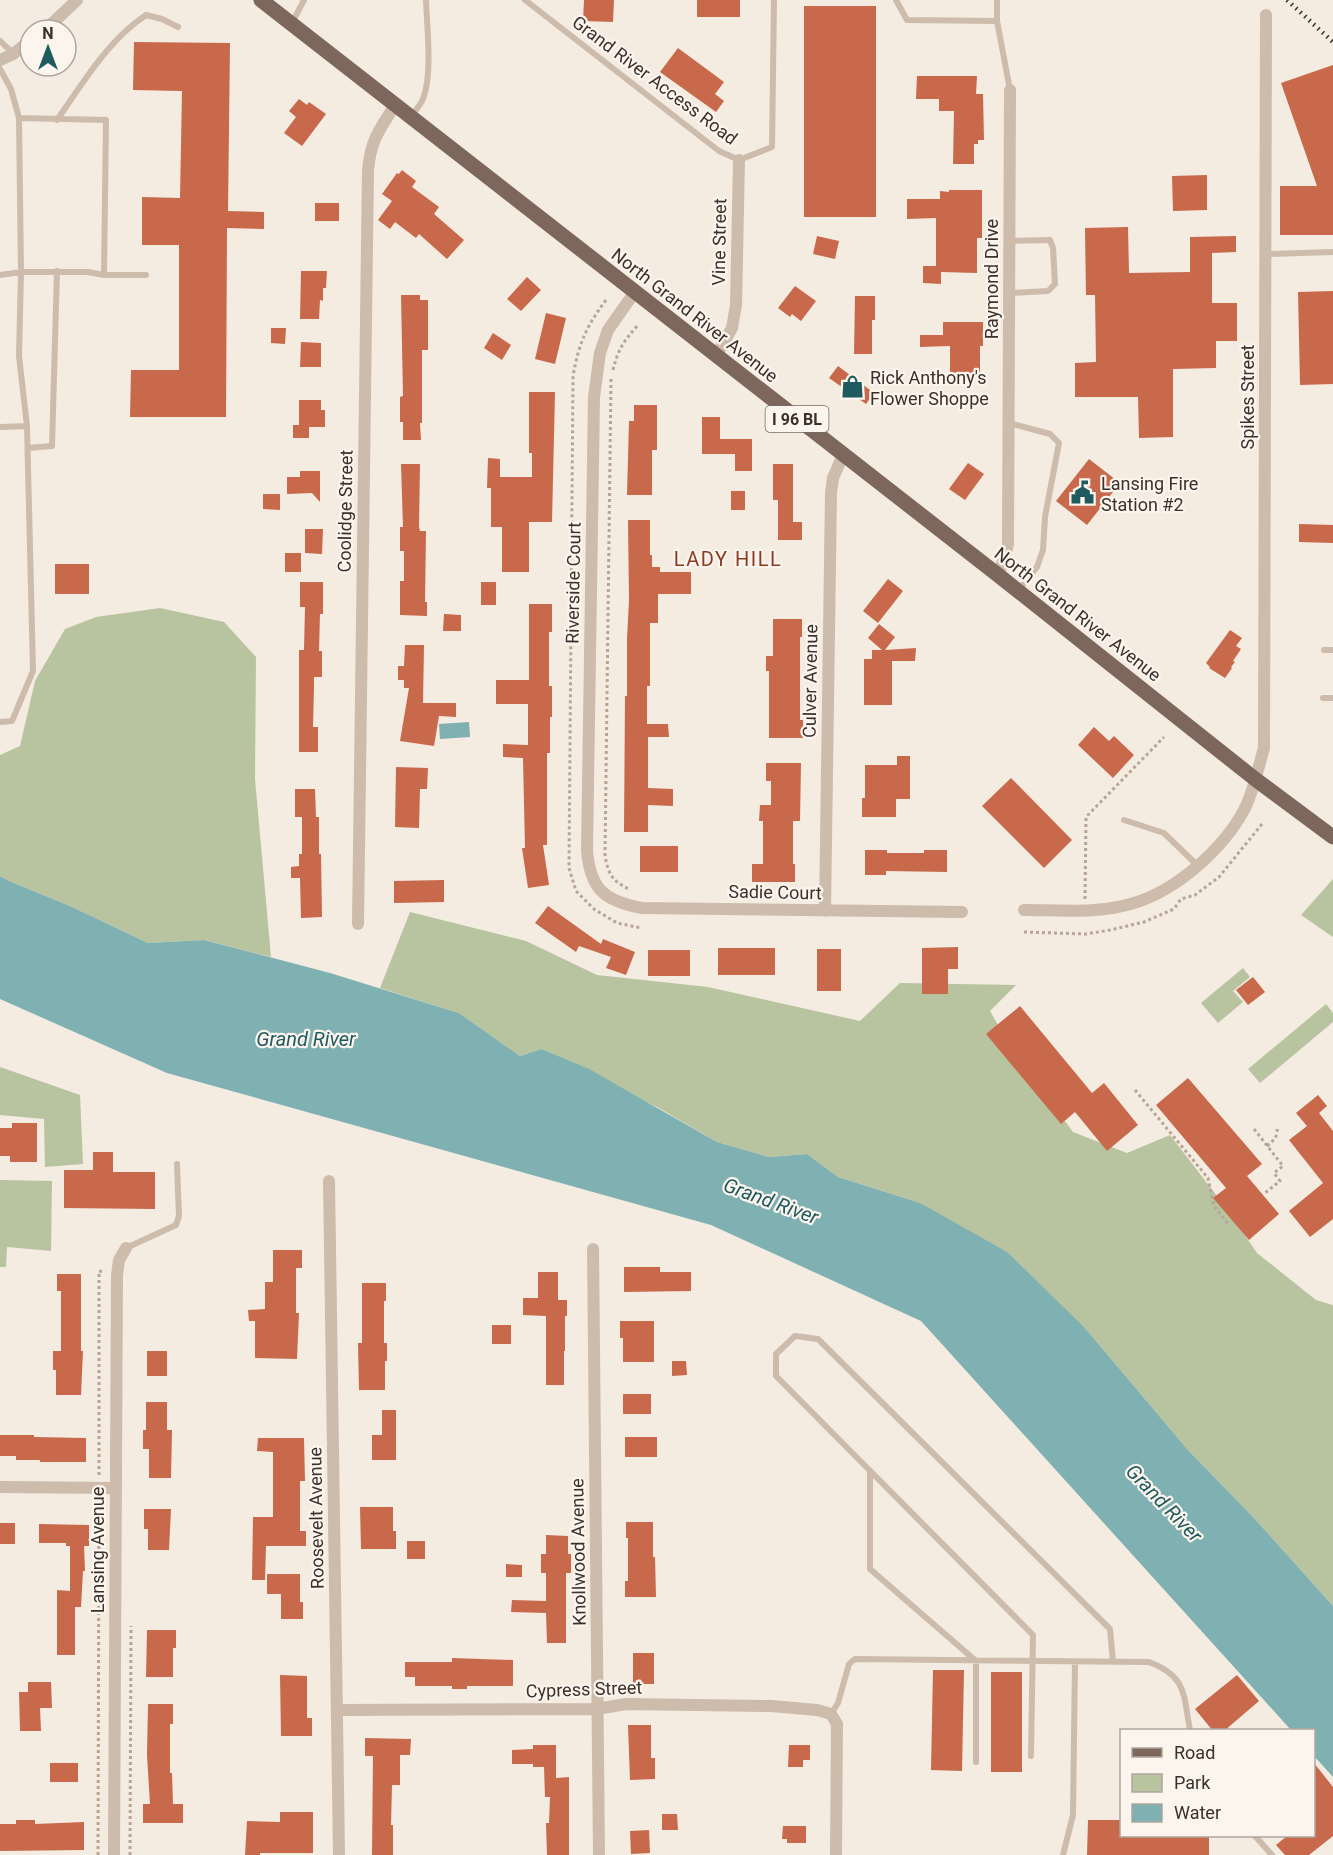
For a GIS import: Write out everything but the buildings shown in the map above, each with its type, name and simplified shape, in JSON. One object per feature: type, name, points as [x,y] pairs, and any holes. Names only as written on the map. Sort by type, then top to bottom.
[{"type":"main road","name":"North Grand River Avenue","points":[[261,0],[998,575],[1255,779],[1333,837]]},
{"type":"street","points":[[58,18],[77,0]]},
{"type":"street","name":"Spikes Street","points":[[1255,779],[1264,748],[1266,15]]},
{"type":"street","points":[[0,62],[18,50]]},
{"type":"street","name":"Raymond Drive","points":[[998,575],[1008,544],[1010,90]]},
{"type":"street","name":"Coolidge Street","points":[[358,924],[368,170],[374,137],[395,105]]},
{"type":"street","name":"Vine Street","points":[[716,356],[732,328],[736,305],[739,160]]},
{"type":"street","name":"Riverside Court","points":[[595,884],[588,865],[587,850],[594,397],[600,353],[609,330],[634,293]]},
{"type":"street","name":"Culver Avenue","points":[[825,910],[831,493],[833,478],[843,455]]},
{"type":"street","points":[[1024,910],[1085,910],[1133,903],[1163,892],[1198,866],[1224,838],[1245,809],[1255,779]]},
{"type":"street","name":"Sadie Court","points":[[595,884],[608,898],[622,904],[642,908],[962,912]]},
{"type":"street","name":"Roosevelt Avenue","points":[[328,1181],[339,1855]]},
{"type":"street","name":"Lansing Avenue","points":[[114,1855],[117,1275],[119,1260],[126,1248]]},
{"type":"street","name":"Knollwood Avenue","points":[[593,1249],[599,1855]]},
{"type":"street","points":[[0,1487],[115,1488]]},
{"type":"street","name":"Cypress Street","points":[[338,1710],[597,1709],[626,1704],[771,1706],[817,1710],[831,1714]]},
{"type":"street","points":[[831,1714],[837,1724],[836,1855]]},
{"type":"lane","points":[[291,23],[304,0]]},
{"type":"lane","points":[[410,117],[422,102],[426,88],[428,65],[426,0]]},
{"type":"lane","name":"Grand River Access Road","points":[[525,0],[719,151],[739,160]]},
{"type":"lane","points":[[739,160],[772,147],[774,0]]},
{"type":"lane","points":[[896,0],[907,20],[997,21]]},
{"type":"lane","points":[[997,0],[997,21],[1010,90]]},
{"type":"lane","points":[[57,120],[106,52],[137,21],[146,15],[162,19],[178,27]]},
{"type":"lane","points":[[0,41],[13,54]]},
{"type":"lane","points":[[0,69],[11,89],[19,118],[21,273],[19,356],[28,448],[33,671],[12,721],[0,722]]},
{"type":"lane","points":[[19,118],[106,120],[104,275]]},
{"type":"lane","points":[[1009,241],[1050,240],[1053,248],[1055,284],[1048,291],[1009,293]]},
{"type":"lane","points":[[1266,254],[1333,252]]},
{"type":"lane","points":[[28,448],[52,446],[57,272]]},
{"type":"lane","points":[[0,275],[57,272],[146,275]]},
{"type":"lane","points":[[1009,423],[1050,434],[1059,443],[1045,518],[1043,550],[1037,567],[1018,592]]},
{"type":"lane","points":[[0,427],[27,426]]},
{"type":"lane","points":[[1324,650],[1333,650]]},
{"type":"lane","points":[[1323,698],[1333,698]]},
{"type":"lane","points":[[1124,820],[1164,833],[1198,866]]},
{"type":"lane","points":[[126,1248],[176,1225],[178,1216],[177,1164]]},
{"type":"lane","points":[[1031,1756],[1033,1635],[776,1376],[776,1354],[795,1336],[818,1339],[1110,1629],[1113,1662]]},
{"type":"lane","points":[[870,1471],[870,1569],[976,1661],[976,1762]]},
{"type":"lane","points":[[831,1714],[838,1703],[849,1664],[855,1659],[1149,1662],[1173,1674],[1179,1682],[1184,1695],[1190,1729]]},
{"type":"lane","points":[[1063,1855],[1072,1815],[1075,1662]]},
{"type":"lane","points":[[1256,1837],[1272,1855]]},
{"type":"path","points":[[636,891],[616,883],[607,869],[605,855],[612,376],[616,355],[623,341],[638,325]]},
{"type":"path","points":[[1085,910],[1086,817],[1164,737]]},
{"type":"path","points":[[1135,1090],[1208,1178],[1214,1206],[1229,1225]]},
{"type":"path","points":[[1267,1146],[1276,1139],[1278,1134],[1276,1126]]},
{"type":"path","points":[[1254,1129],[1283,1166],[1274,1173],[1280,1181],[1265,1193]]},
{"type":"green space","points":[[160,608],[224,622],[256,657],[255,779],[271,957],[204,940],[148,943],[0,876],[0,755],[20,746],[35,681],[65,629],[96,617]]},
{"type":"green space","points":[[1333,879],[1333,937],[1301,915]]},
{"type":"green space","points":[[410,912],[526,941],[597,975],[708,987],[860,1021],[900,983],[1016,985],[990,1011],[1015,1055],[1073,1132],[1127,1153],[1170,1135],[1227,1209],[1257,1253],[1316,1300],[1333,1305],[1333,1606],[1254,1518],[1187,1449],[1085,1328],[920,1203],[838,1177],[807,1154],[769,1157],[717,1142],[659,1108],[541,1049],[520,1056],[459,1013],[380,988]]},
{"type":"green space","points":[[1243,968],[1250,977],[1233,991],[1243,1002],[1218,1023],[1201,1003]]},
{"type":"green space","points":[[1326,1004],[1333,1013],[1333,1022],[1260,1083],[1248,1069]]},
{"type":"green space","points":[[0,1067],[80,1095],[83,1164],[45,1167],[44,1119],[0,1115]]},
{"type":"green space","points":[[0,1180],[52,1181],[51,1251],[7,1247],[6,1267],[0,1267]]},
{"type":"water","points":[[469,722],[470,737],[440,739],[439,724]]},
{"type":"water","name":"Grand River","points":[[0,876],[148,943],[204,940],[330,973],[459,1013],[520,1056],[541,1049],[589,1069],[717,1142],[769,1157],[807,1154],[838,1177],[920,1203],[1007,1252],[1085,1328],[1187,1449],[1254,1518],[1333,1606],[1333,1777],[1315,1757],[1315,1729],[1290,1729],[921,1321],[711,1225],[167,1073],[0,999]]},
{"type":"railway","points":[[1287,0],[1333,42]]},
{"type":"place","name":"Rick Anthony's Flower Shoppe","points":[[852,387]]},
{"type":"place","name":"Lansing Fire Station #2","points":[[1083,493]]},
{"type":"district","name":"LADY HILL","points":[[728,559]]}]
